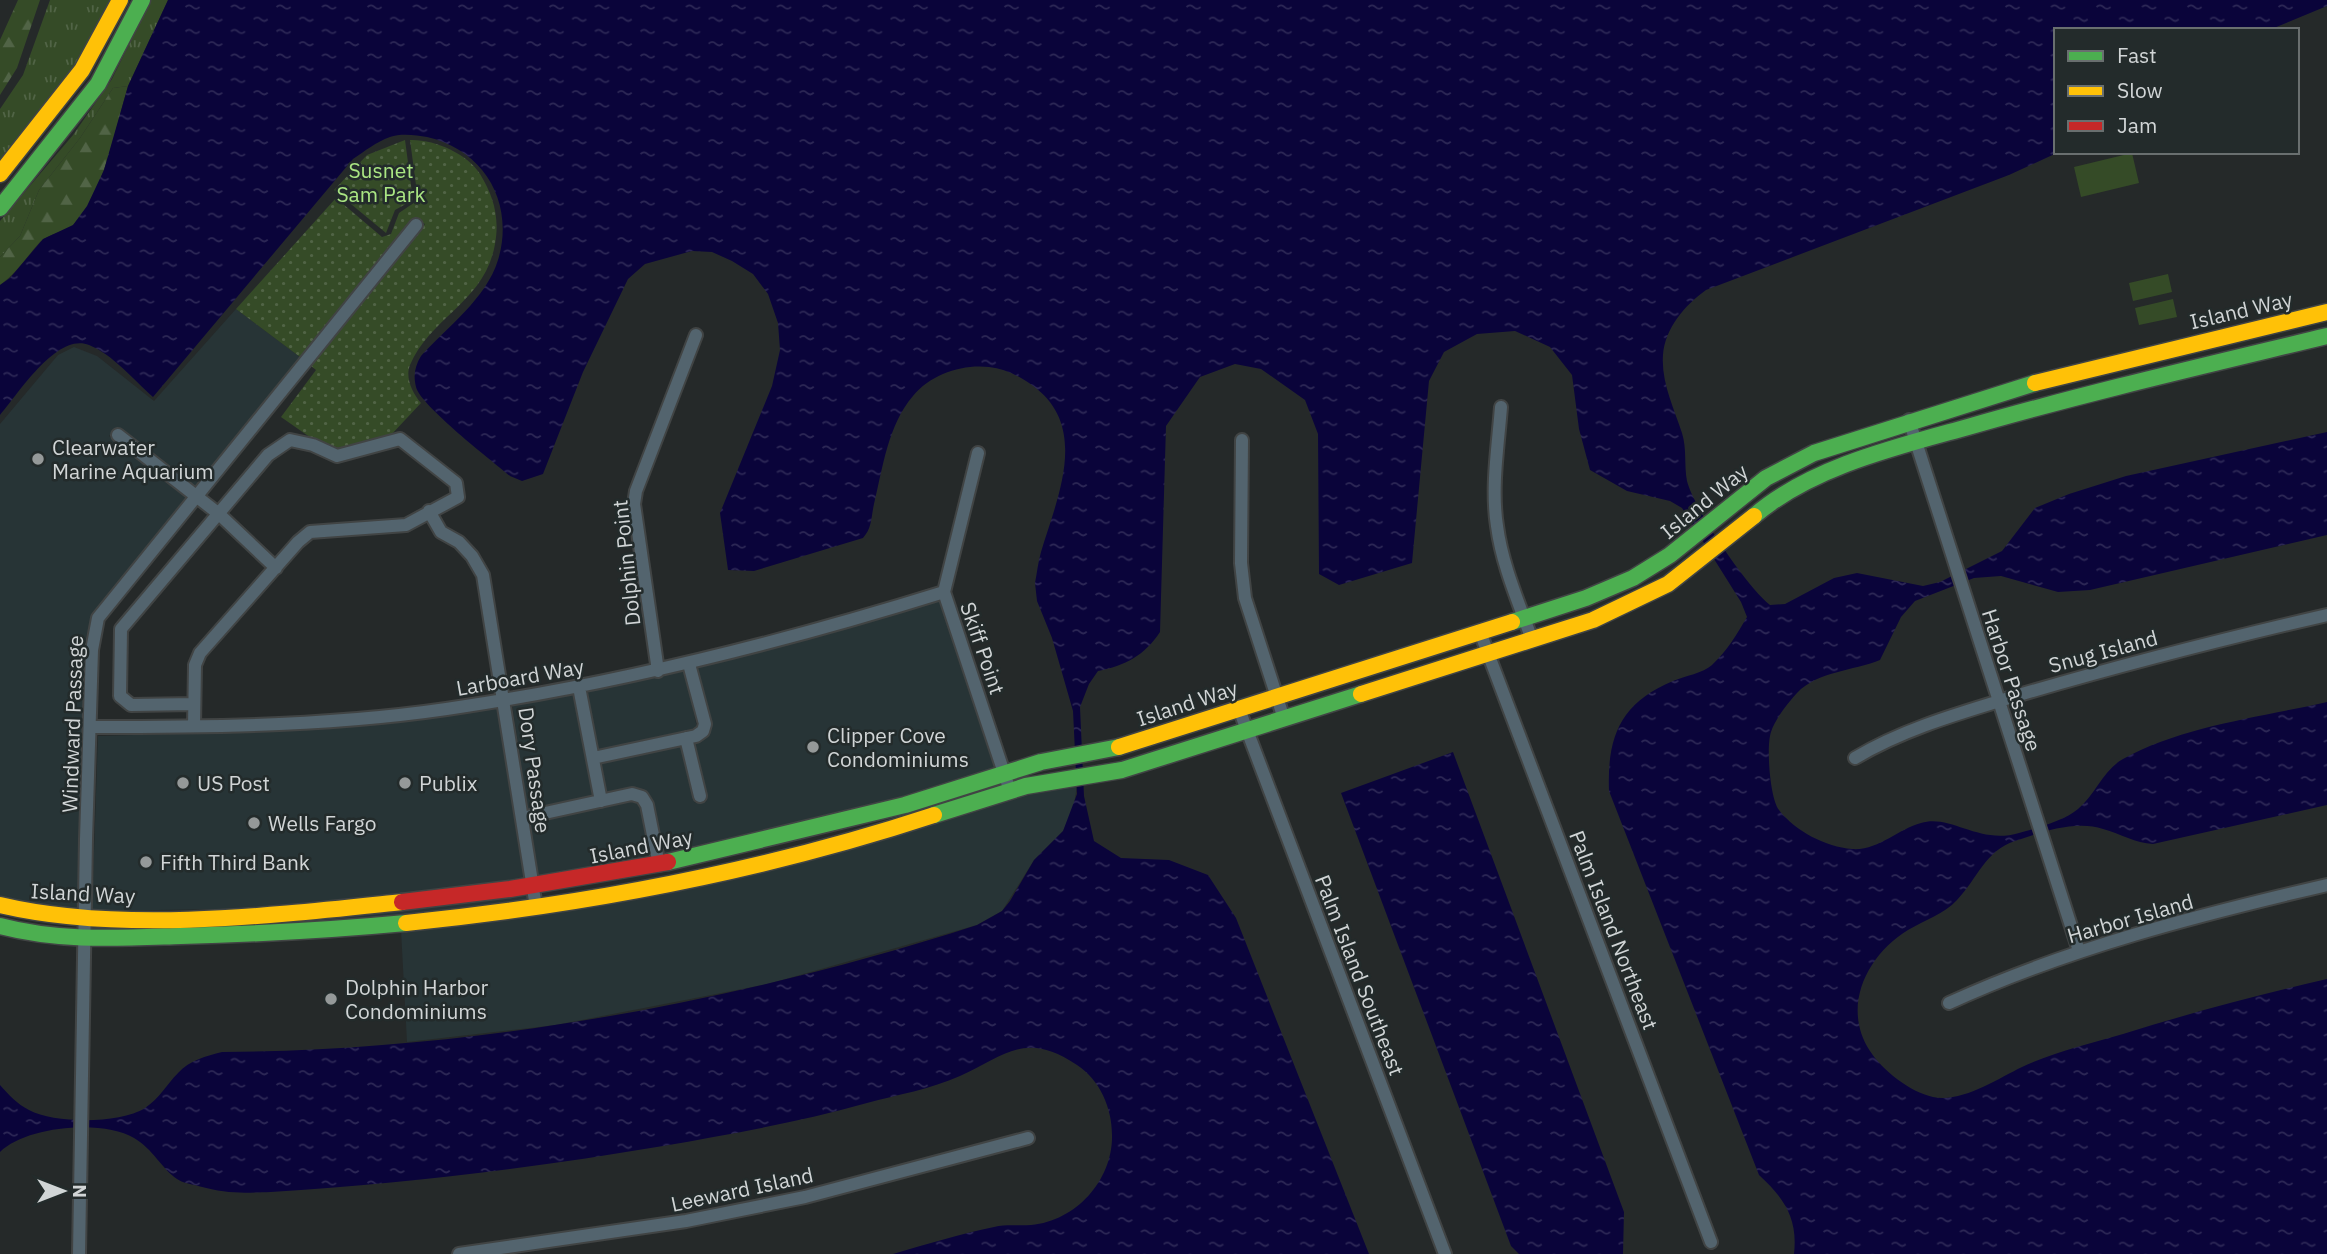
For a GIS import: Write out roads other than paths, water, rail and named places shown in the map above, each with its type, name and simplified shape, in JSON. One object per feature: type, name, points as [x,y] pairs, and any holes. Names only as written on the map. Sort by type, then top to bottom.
[{"type":"street","points":[[0,174],[72,86],[105,32],[120,0]]},
{"type":"street","points":[[0,208],[97,85],[142,0]]},
{"type":"street","name":"Windward Passage","points":[[79,1254],[92,650],[98,618],[416,225]]},
{"type":"street","name":"Island Way","points":[[0,905],[43,914],[85,917],[338,909],[533,887],[659,865],[745,846],[909,804],[1004,772],[1090,755],[1586,598],[1633,578],[1670,555],[1746,492],[1790,464],[1857,436],[2076,371],[2327,312]]},
{"type":"street","points":[[2245,330],[2250,353]]},
{"type":"street","name":"Dolphin Point","points":[[658,671],[634,504],[636,491],[696,335]]},
{"type":"street","name":"Island Way","points":[[0,926],[43,935],[85,937],[225,936],[340,929],[536,907],[750,866],[904,825],[1010,791],[1091,778],[1593,620],[1639,600],[1707,556],[1770,502],[1836,469],[1915,442],[2082,394],[2327,336]]},
{"type":"street","points":[[1501,407],[1495,495],[1497,526],[1532,640]]},
{"type":"street","name":"Harbor Passage","points":[[1909,420],[2079,951]]},
{"type":"street","points":[[118,435],[219,514],[276,568]]},
{"type":"street","points":[[194,704],[131,705],[120,696],[121,629],[268,455],[290,440],[313,445],[337,456],[401,439],[456,483],[458,496],[406,525],[310,532],[200,653],[195,665],[194,726]]},
{"type":"street","points":[[1242,440],[1241,563],[1245,598],[1284,719]]},
{"type":"street","name":"Skiff Point","points":[[978,453],[944,592],[1010,791]]},
{"type":"street","name":"Dory Passage","points":[[429,511],[441,532],[459,542],[483,575],[505,699],[536,907]]},
{"type":"street","name":"Larboard Way","points":[[92,727],[194,726],[386,716],[505,699],[689,664],[830,628],[944,592]]},
{"type":"street","name":"Snug Island","points":[[1855,758],[1882,741],[2101,670],[2327,615]]},
{"type":"street","name":"Palm Island Northeast","points":[[1480,632],[1711,1242]]},
{"type":"street","points":[[593,758],[686,738],[703,731],[705,724],[689,664]]},
{"type":"street","points":[[579,687],[601,801]]},
{"type":"street","name":"Palm Island Southeast","points":[[1239,709],[1445,1254]]},
{"type":"street","points":[[686,738],[700,796]]},
{"type":"street","points":[[522,818],[632,794],[642,797],[647,805],[659,865]]},
{"type":"street","points":[[745,846],[750,866]]},
{"type":"street","name":"Harbor Island","points":[[1950,1003],[2008,976],[2079,951],[2327,885]]},
{"type":"street","name":"Leeward Island","points":[[459,1254],[686,1221],[805,1196],[1028,1138]]},
{"type":"water","points":[[168,0],[2327,0],[2327,6],[2274,28],[2054,28],[2055,154],[2009,175],[1706,290],[1677,318],[1665,345],[1663,365],[1669,395],[1684,439],[1687,481],[1692,494],[1710,528],[1735,565],[1770,605],[1785,604],[1834,578],[1857,573],[1923,586],[1940,582],[2002,551],[2035,508],[2069,494],[2126,476],[2327,432],[2327,535],[2090,590],[2058,592],[2001,576],[1974,578],[1915,601],[1901,617],[1880,660],[1825,676],[1805,686],[1775,722],[1769,749],[1773,795],[1779,810],[1786,818],[1802,831],[1822,841],[1842,848],[1861,849],[1871,847],[1912,826],[1932,821],[1991,835],[2019,833],[2065,817],[2078,809],[2116,764],[2146,748],[2196,730],[2327,702],[2327,805],[2153,844],[2103,829],[2082,826],[2047,831],[2015,841],[1989,858],[1952,905],[1908,930],[1881,953],[1863,983],[1858,1000],[1858,1017],[1870,1051],[1889,1073],[1915,1090],[1944,1098],[1967,1093],[2022,1067],[2072,1049],[2224,1005],[2327,979],[2327,1254],[1794,1254],[1795,1241],[1791,1219],[1776,1192],[1759,1175],[1609,791],[1614,738],[1629,711],[1655,690],[1712,665],[1727,648],[1747,617],[1741,602],[1682,508],[1670,501],[1627,491],[1590,470],[1579,429],[1572,375],[1550,347],[1515,331],[1477,334],[1444,352],[1429,381],[1412,563],[1339,585],[1319,574],[1318,434],[1305,400],[1261,369],[1235,364],[1200,377],[1166,426],[1160,632],[1148,647],[1134,658],[1098,671],[1089,684],[1080,707],[1084,796],[1094,841],[1121,858],[1169,860],[1208,875],[1236,918],[1369,1254],[893,1254],[994,1227],[1048,1222],[1077,1206],[1099,1182],[1111,1151],[1112,1135],[1107,1105],[1098,1087],[1085,1071],[1059,1055],[1043,1049],[1016,1050],[937,1085],[791,1122],[614,1154],[419,1180],[271,1192],[218,1190],[179,1180],[134,1138],[120,1132],[85,1127],[46,1131],[28,1136],[0,1152],[0,1085],[21,1105],[41,1115],[71,1120],[120,1117],[145,1108],[188,1065],[222,1052],[414,1042],[509,1032],[604,1017],[793,977],[886,953],[977,925],[1002,911],[1010,901],[1034,860],[1063,831],[1077,794],[1073,711],[1052,638],[1037,601],[1035,583],[1040,556],[1060,489],[1065,446],[1062,425],[1053,406],[1037,389],[1014,375],[989,367],[968,367],[938,376],[920,388],[898,420],[884,461],[870,527],[863,538],[754,571],[728,570],[720,513],[772,386],[780,350],[778,323],[768,294],[753,274],[712,252],[692,251],[645,264],[628,279],[583,372],[543,474],[522,481],[510,476],[443,419],[420,395],[415,383],[415,371],[421,356],[465,312],[485,287],[498,260],[502,239],[502,219],[491,182],[465,154],[447,144],[423,136],[394,136],[375,144],[353,159],[153,397],[98,349],[77,343],[64,347],[40,367],[0,415],[0,285],[10,278],[43,239],[73,225],[87,206],[104,170],[128,86]]},
{"type":"water","points":[[1453,752],[1624,1212],[1623,1254],[1519,1254],[1511,1246],[1341,793]]},
{"type":"place","name":"Clearwater Marine Aquarium","points":[[38,459]]},
{"type":"place","name":"Clipper Cove Condominiums","points":[[813,747]]},
{"type":"place","name":"US Post","points":[[183,783]]},
{"type":"place","name":"Publix","points":[[405,783]]},
{"type":"place","name":"Wells Fargo","points":[[254,823]]},
{"type":"place","name":"Fifth Third Bank","points":[[146,862]]},
{"type":"place","name":"Dolphin Harbor Condominiums","points":[[331,999]]},
{"type":"park label","name":"Susnet Sam Park","points":[[381,182]]}]
